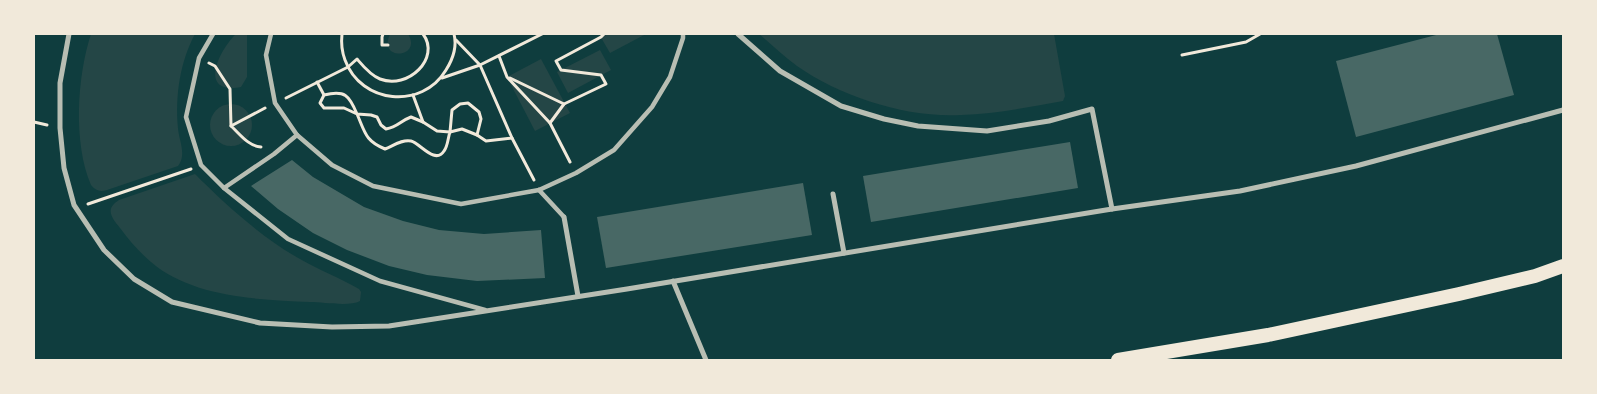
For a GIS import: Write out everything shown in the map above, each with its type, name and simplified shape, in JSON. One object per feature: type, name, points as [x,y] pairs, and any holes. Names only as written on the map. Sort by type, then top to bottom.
[{"type":"highway","points":[[1118,360],[1268,335],[1507,283],[1536,276],[1563,266]]},
{"type":"street","points":[[69,34],[60,82],[60,128],[64,168],[76,208],[104,250],[134,280],[172,302],[260,323],[389,326],[1112,209],[1240,191],[1337,170],[1563,110]]},
{"type":"street","points":[[213,34],[200,58],[186,117],[201,165],[224,188],[288,239],[380,282],[489,311]]},
{"type":"street","points":[[271,34],[266,55],[275,103],[297,136],[332,165],[373,186],[461,204],[539,190],[576,173],[614,150],[652,108],[670,77],[683,34]]},
{"type":"street","points":[[738,34],[780,72],[840,106],[884,119],[918,126],[987,131],[1049,121],[1092,110],[1112,209]]},
{"type":"street","points":[[224,188],[297,136]]},
{"type":"street","points":[[539,190],[564,217],[578,296]]},
{"type":"street","points":[[833,194],[844,252]]},
{"type":"street","points":[[672,281],[706,360]]},
{"type":"path","points":[[342,34],[343,52],[348,67],[356,78],[378,94],[392,97],[413,95],[431,88],[441,78],[452,60],[456,40]]},
{"type":"path","points":[[383,34],[382,45],[388,45]]},
{"type":"path","points":[[231,126],[348,67],[357,59],[371,73],[382,80],[392,81],[408,78],[417,72],[426,56],[428,46],[423,34]]},
{"type":"path","points":[[454,34],[456,40],[480,65],[512,138],[539,190]]},
{"type":"path","points":[[441,78],[480,65],[542,34]]},
{"type":"path","points":[[550,123],[564,104],[606,84],[601,75],[561,70],[556,61],[604,34]]},
{"type":"path","points":[[1182,54],[1246,42],[1260,34]]},
{"type":"path","points":[[499,56],[507,77],[550,123],[576,173]]},
{"type":"path","points":[[215,66],[230,89],[231,126],[254,146],[267,148],[274,154]]},
{"type":"path","points":[[507,77],[564,104]]},
{"type":"path","points":[[317,82],[324,95]]},
{"type":"path","points":[[477,135],[480,119],[479,112],[468,103],[460,104],[452,110],[450,132],[444,151],[439,155],[432,155],[412,141],[405,140],[385,149],[368,140],[356,114],[350,100],[344,95],[334,93],[324,95],[320,102],[324,108],[344,108],[356,114],[377,117],[381,125],[386,129],[395,128],[402,120],[411,117],[438,132],[450,132],[462,129],[486,141],[512,138]]},
{"type":"path","points":[[413,95],[423,122]]},
{"type":"path","points":[[76,208],[201,165]]},
{"type":"shaded area","points":[[91,34],[195,34],[182,68],[178,92],[177,116],[182,157],[178,166],[105,191],[96,190],[91,185],[81,150],[79,110],[86,51]]},
{"type":"shaded area","points":[[236,34],[247,35],[247,77],[241,87],[227,88],[219,84],[216,78],[216,70],[223,50]]},
{"type":"shaded area","points":[[390,34],[408,34],[411,42],[410,48],[400,54],[394,53],[389,49]]},
{"type":"shaded area","points":[[599,34],[646,34],[610,53]]},
{"type":"shaded area","points":[[759,34],[1054,34],[1065,96],[1063,101],[1012,110],[974,114],[940,115],[897,109],[854,96],[814,77],[792,62]]},
{"type":"shaded area","points":[[600,50],[611,70],[568,93],[557,72]]},
{"type":"shaded area","points":[[541,59],[570,113],[535,131],[507,77]]},
{"type":"shaded area","points":[[231,104],[246,110],[252,125],[246,140],[231,146],[216,140],[210,125],[216,110]]},
{"type":"shaded area","points":[[195,174],[231,209],[286,251],[359,289],[361,292],[360,301],[349,304],[336,304],[269,300],[226,294],[205,290],[186,283],[167,274],[151,262],[134,246],[114,220],[111,213],[112,207],[119,200]]},
{"type":"building","points":[[1440,34],[1497,34],[1514,95],[1356,137],[1336,61]]},
{"type":"building","points":[[1070,142],[1078,188],[871,222],[863,176]]},
{"type":"building","points":[[292,160],[313,177],[364,207],[403,221],[439,230],[484,234],[541,230],[545,278],[477,281],[427,275],[389,266],[347,250],[313,233],[278,209],[251,186]]},
{"type":"building","points":[[803,183],[812,235],[606,268],[597,217]]}]
